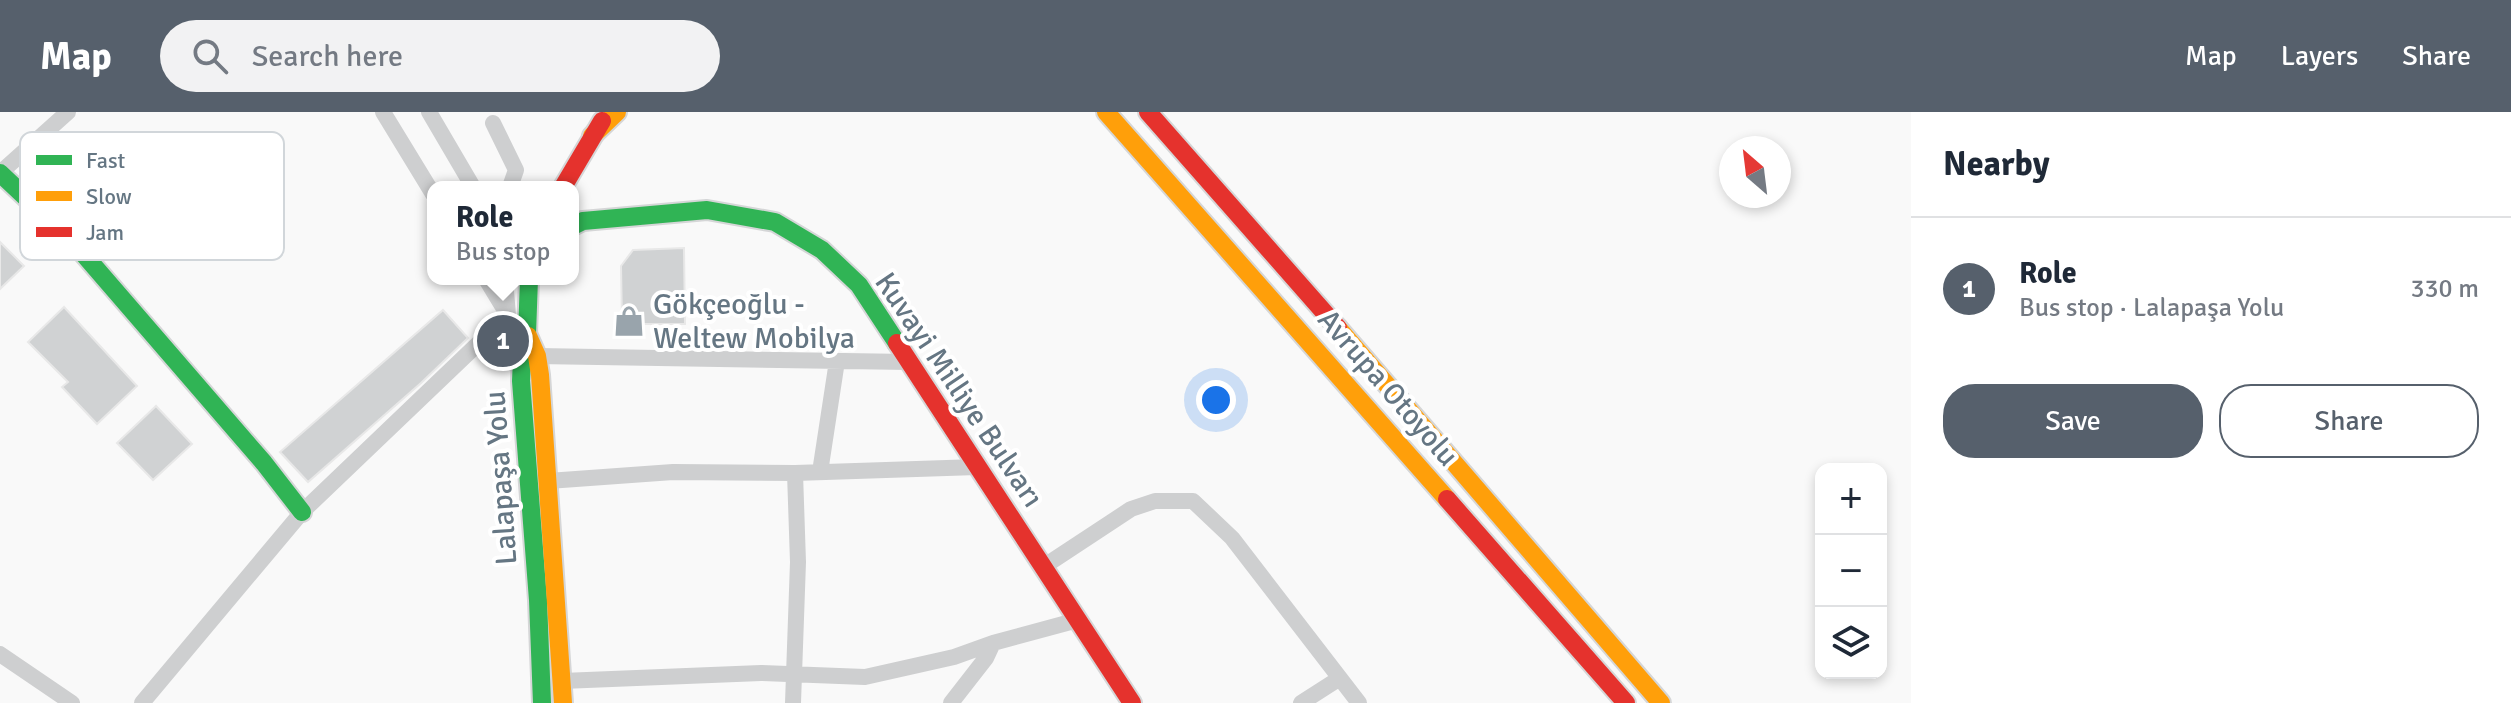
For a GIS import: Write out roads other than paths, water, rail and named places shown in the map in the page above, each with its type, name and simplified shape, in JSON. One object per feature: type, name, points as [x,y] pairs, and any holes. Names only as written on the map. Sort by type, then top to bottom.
[{"type":"main road","points":[[566,181],[607,112]]},
{"type":"main road","points":[[592,136],[617,112]]},
{"type":"main road","name":"Avrupa Otoyolu","points":[[1148,112],[1469,478],[1661,703]]},
{"type":"main road","name":"Avrupa Otoyolu","points":[[1107,114],[1626,703]]},
{"type":"main road","points":[[0,173],[20,192]]},
{"type":"main road","name":"Kuvayi Milliye Bulvarı","points":[[579,223],[707,210],[775,222],[822,250],[859,285],[1132,703]]},
{"type":"main road","points":[[89,260],[264,463],[302,512]]},
{"type":"main road","points":[[527,330],[529,285]]},
{"type":"main road","name":"Lalapaşa Yolu","points":[[527,330],[540,375],[563,703]]},
{"type":"main road","name":"Lalapaşa Yolu","points":[[527,330],[521,381],[538,600],[542,703]]},
{"type":"street","points":[[46,132],[68,112]]},
{"type":"street","points":[[383,112],[427,184]]},
{"type":"street","points":[[429,112],[469,181]]},
{"type":"street","points":[[493,123],[516,170],[512,181]]},
{"type":"street","points":[[0,173],[20,155]]},
{"type":"street","points":[[490,285],[508,315],[527,330]]},
{"type":"street","points":[[506,285],[508,315]]},
{"type":"street","points":[[142,703],[302,512],[508,315]]},
{"type":"street","points":[[537,356],[909,362]]},
{"type":"street","points":[[820,472],[837,361]]},
{"type":"street","points":[[548,481],[673,472],[795,473],[977,467]]},
{"type":"street","points":[[793,703],[798,562],[795,473]]},
{"type":"street","points":[[1043,567],[1131,509],[1155,501],[1193,501],[1232,538],[1359,703]]},
{"type":"street","points":[[562,681],[761,673],[865,677],[954,657],[1078,620]]},
{"type":"street","points":[[954,701],[986,658],[993,643]]},
{"type":"street","points":[[0,654],[72,703]]},
{"type":"street","points":[[1301,703],[1340,678]]},
{"type":"place","name":"Gökçeoğlu - Weltew Mobilya","points":[[629,321]]},
{"type":"place","name":"Role","points":[[503,341]]}]
